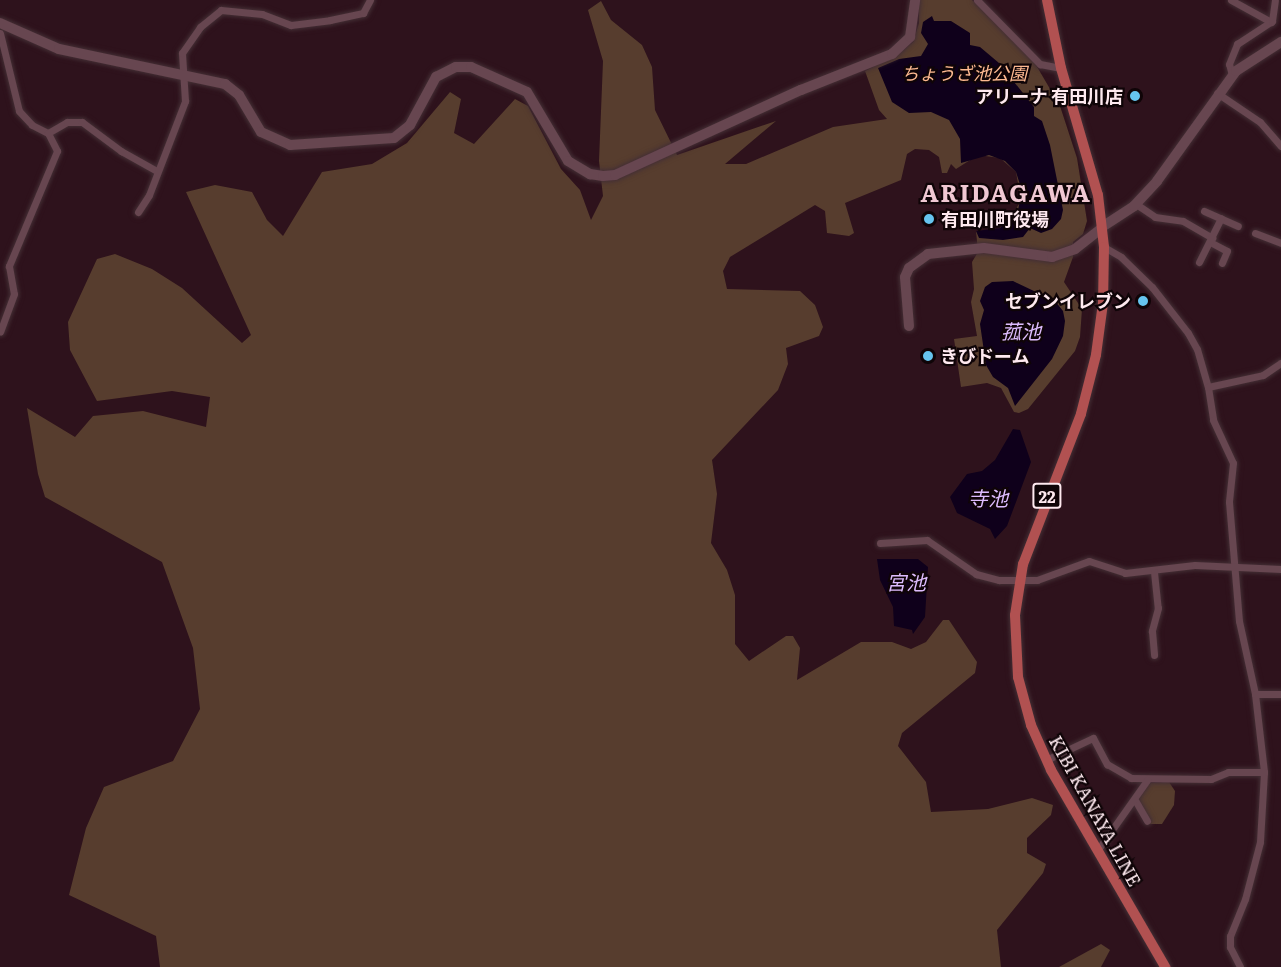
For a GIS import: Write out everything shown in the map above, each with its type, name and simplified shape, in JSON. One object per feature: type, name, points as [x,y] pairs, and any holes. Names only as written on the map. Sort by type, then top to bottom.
[{"type":"main road","name":"KIBI KANAYA LINE","points":[[1047,0],[1061,68],[1093,170],[1104,247],[1101,320],[1090,385],[1073,439],[1031,536],[1019,579],[1015,628],[1018,677],[1031,725],[1046,760],[1165,967]]},
{"type":"street","points":[[138,212],[150,195],[157,171],[185,101],[184,47],[221,10],[262,14],[291,25],[363,14],[370,0]]},
{"type":"street","points":[[0,23],[59,49],[184,73],[225,84],[239,95],[261,132],[275,141],[295,145],[399,136],[415,118],[436,77],[456,67],[471,67],[527,92],[563,153],[579,169],[590,174],[615,175],[801,90],[892,54],[910,37],[915,0]]},
{"type":"street","points":[[977,0],[1040,64],[1061,68]]},
{"type":"street","points":[[1231,0],[1270,22]]},
{"type":"street","points":[[1232,75],[1229,64],[1239,41],[1270,22],[1275,0]]},
{"type":"street","points":[[0,33],[19,111],[32,125],[48,133],[57,152],[56,160],[9,267],[14,294],[0,332]]},
{"type":"street","points":[[909,326],[905,277],[909,268],[928,254],[984,248],[1052,257],[1075,249],[1136,204],[1164,172],[1217,93],[1232,75],[1281,42]]},
{"type":"street","points":[[1217,93],[1260,122],[1281,146]]},
{"type":"street","points":[[48,133],[67,122],[82,122],[121,151],[157,171]]},
{"type":"street","points":[[1136,204],[1155,217],[1183,220],[1227,251],[1222,262]]},
{"type":"street","points":[[1204,211],[1238,226]]},
{"type":"street","points":[[1199,262],[1221,219]]},
{"type":"street","points":[[1255,233],[1281,243]]},
{"type":"street","points":[[1104,247],[1121,257],[1152,287],[1181,324],[1197,350],[1208,387],[1213,420],[1233,463],[1230,531],[1238,568],[1239,621],[1256,694],[1264,772],[1260,842],[1245,898],[1230,936],[1230,947],[1240,967]]},
{"type":"street","points":[[1208,387],[1263,375],[1281,363]]},
{"type":"street","points":[[880,543],[927,540],[984,577],[1037,580],[1089,561],[1125,573],[1154,572],[1195,565],[1281,569]]},
{"type":"street","points":[[1154,572],[1158,608],[1152,631],[1154,655]]},
{"type":"street","points":[[1256,694],[1281,694]]},
{"type":"street","points":[[1046,760],[1093,738],[1107,764],[1131,778],[1211,779],[1228,772],[1264,772]]},
{"type":"street","points":[[1097,850],[1135,800],[1147,780]]},
{"type":"street","points":[[1135,800],[1148,821]]},
{"type":"green space","name":"ちょうざ池公園","points":[[919,0],[972,0],[1036,65],[1060,106],[1077,158],[1087,221],[1083,234],[1073,242],[1073,257],[1064,282],[1082,309],[1080,337],[1075,351],[1028,409],[1019,413],[1014,412],[1001,388],[987,383],[961,387],[954,339],[977,336],[971,302],[974,289],[972,262],[978,252],[976,231],[993,231],[1005,225],[1021,201],[1016,172],[1000,158],[978,155],[956,169],[951,164],[947,173],[942,173],[939,157],[929,150],[915,149],[907,154],[901,180],[845,203],[854,233],[849,236],[827,233],[825,211],[815,205],[730,257],[723,271],[727,289],[800,291],[815,305],[823,327],[819,336],[786,348],[788,364],[778,390],[712,460],[717,494],[711,543],[727,570],[735,595],[735,644],[749,661],[786,636],[793,636],[800,648],[797,680],[861,642],[892,642],[911,649],[926,642],[943,620],[949,620],[977,662],[975,673],[902,733],[898,746],[926,782],[931,812],[988,809],[1032,798],[1053,805],[1051,815],[1027,838],[1027,853],[1046,864],[1043,873],[997,930],[1001,967],[160,967],[156,936],[69,895],[86,828],[104,787],[173,761],[200,709],[193,648],[162,562],[45,497],[38,474],[27,408],[75,437],[93,416],[143,411],[206,427],[210,397],[172,391],[97,401],[70,350],[68,322],[97,259],[115,254],[152,269],[182,288],[242,343],[251,335],[186,192],[215,185],[252,192],[267,220],[283,236],[322,172],[372,164],[407,143],[450,92],[461,99],[454,133],[474,144],[515,99],[528,106],[561,169],[580,190],[591,220],[603,196],[599,161],[603,61],[588,10],[601,1],[611,20],[642,45],[652,67],[655,110],[677,155],[776,121],[725,164],[746,164],[833,127],[887,119],[879,110],[865,71],[899,54],[913,42],[919,23]]},
{"type":"green space","points":[[1169,782],[1175,791],[1174,805],[1162,824],[1147,824],[1135,804],[1149,783]]},
{"type":"green space","points":[[1101,944],[1110,950],[1101,967],[1059,967]]},
{"type":"water","points":[[932,16],[934,21],[951,21],[970,33],[970,45],[980,47],[999,63],[1034,107],[1034,116],[1042,121],[1050,145],[1063,210],[1061,219],[1052,229],[1041,233],[1030,228],[1023,237],[1003,240],[979,238],[976,231],[1000,228],[1018,210],[1022,191],[1016,172],[1005,161],[989,155],[961,163],[960,139],[949,120],[931,112],[909,113],[892,102],[878,68],[899,59],[921,56],[928,44],[921,33],[923,22]]},
{"type":"water","name":"菰池","points":[[1013,281],[1055,301],[1063,311],[1065,321],[1063,336],[1052,359],[1015,406],[1008,388],[993,377],[986,365],[980,324],[984,310],[980,301],[985,287],[992,282]]},
{"type":"water","name":"寺池","points":[[1013,429],[1020,430],[1031,462],[1007,526],[995,539],[990,529],[957,513],[950,497],[967,474],[982,471],[995,460]]},
{"type":"water","name":"宮池","points":[[877,559],[918,559],[928,567],[925,617],[913,634],[912,630],[894,626],[893,607],[880,580]]},
{"type":"place","name":"アリーナ 有田川店","points":[[1135,96]]},
{"type":"place","name":"有田川町役場","points":[[929,219]]},
{"type":"place","name":"セブンイレブン","points":[[1143,301]]},
{"type":"place","name":"きびドーム","points":[[928,356]]},
{"type":"district","name":"ARIDAGAWA","points":[[1006,192]]}]
